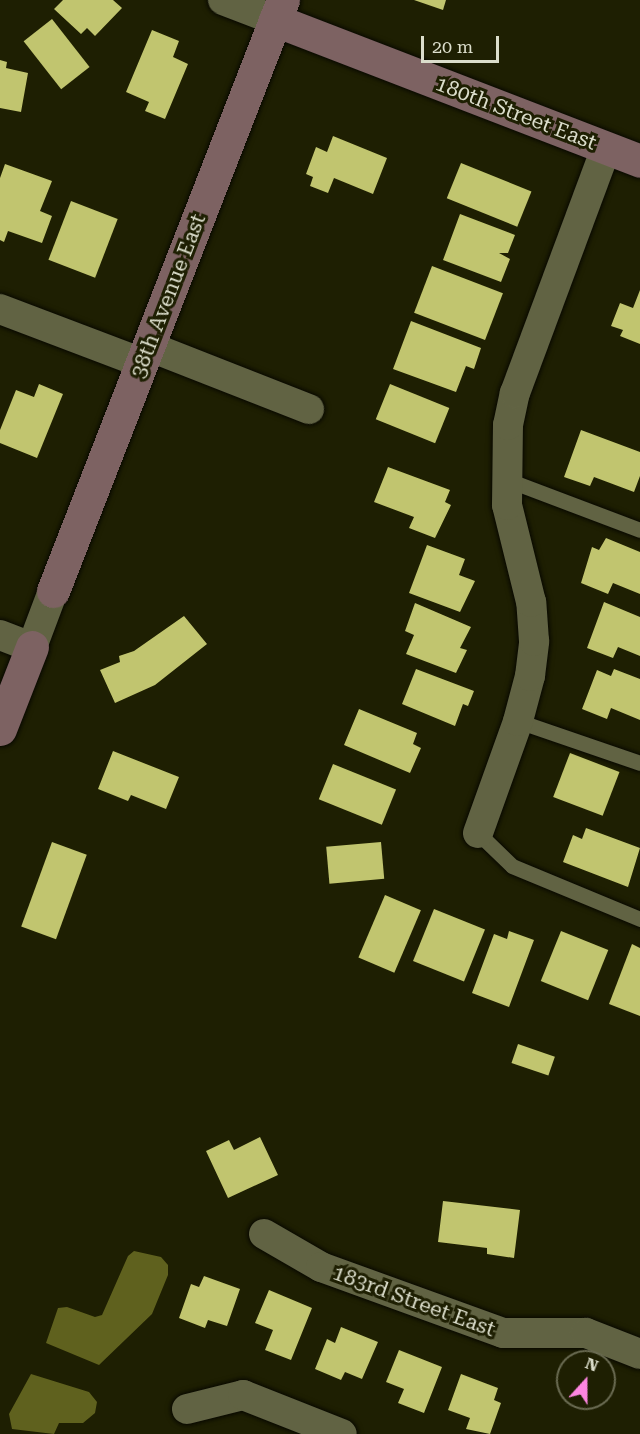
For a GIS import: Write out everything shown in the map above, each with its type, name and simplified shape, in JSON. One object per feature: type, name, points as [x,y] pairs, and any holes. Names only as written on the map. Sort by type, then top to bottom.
[{"type":"street","name":"180th Street East","points":[[223,0],[279,10],[640,161]]},
{"type":"street","name":"38th Avenue East","points":[[53,591],[279,10]]},
{"type":"street","points":[[478,833],[518,721],[530,676],[534,641],[531,602],[507,505],[505,479],[508,425],[515,393],[606,148]]},
{"type":"street","points":[[0,309],[309,410]]},
{"type":"street","points":[[0,729],[53,591]]},
{"type":"street","points":[[0,634],[32,647]]},
{"type":"street","name":"183rd Street East","points":[[264,1234],[321,1267],[503,1334],[586,1333],[640,1354]]},
{"type":"street","points":[[187,1408],[243,1395],[342,1434]]},
{"type":"lane","points":[[505,479],[640,530]]},
{"type":"lane","points":[[518,721],[640,763]]},
{"type":"lane","points":[[478,833],[512,866],[640,919]]},
{"type":"shaded area","points":[[134,1251],[161,1257],[168,1265],[168,1275],[152,1314],[99,1365],[46,1343],[58,1308],[67,1307],[95,1317],[102,1315],[128,1256]]},
{"type":"shaded area","points":[[31,1374],[89,1392],[97,1402],[95,1413],[83,1423],[59,1423],[54,1434],[12,1429],[9,1414]]},
{"type":"building","points":[[63,0],[113,0],[122,8],[95,36],[87,28],[81,34],[54,9]]},
{"type":"building","points":[[414,0],[446,0],[443,10]]},
{"type":"building","points":[[52,19],[90,67],[61,89],[24,41]]},
{"type":"building","points":[[152,30],[179,41],[173,57],[188,64],[165,119],[145,111],[149,102],[126,92]]},
{"type":"building","points":[[0,60],[7,62],[6,68],[28,73],[21,112],[0,108]]},
{"type":"building","points":[[333,136],[387,158],[373,194],[334,178],[328,193],[310,186],[313,177],[306,174],[316,147],[327,152]]},
{"type":"building","points":[[461,163],[531,191],[517,227],[447,198]]},
{"type":"building","points":[[5,164],[52,181],[40,211],[52,216],[42,243],[8,231],[4,242],[0,240],[0,178]]},
{"type":"building","points":[[71,201],[118,219],[95,278],[48,260]]},
{"type":"building","points":[[460,214],[515,235],[508,253],[499,253],[510,259],[501,282],[443,260]]},
{"type":"building","points":[[432,266],[503,293],[485,340],[414,313]]},
{"type":"building","points":[[640,290],[640,344],[620,336],[623,330],[611,326],[620,303],[633,308]]},
{"type":"building","points":[[411,321],[481,348],[474,369],[466,366],[456,392],[393,369]]},
{"type":"building","points":[[39,384],[63,394],[37,458],[0,443],[0,430],[16,390],[34,397]]},
{"type":"building","points":[[390,384],[449,408],[435,443],[376,419]]},
{"type":"building","points":[[581,430],[640,452],[640,476],[634,492],[594,477],[590,486],[564,477]]},
{"type":"building","points":[[388,467],[450,490],[445,502],[451,505],[435,538],[409,528],[414,517],[374,502]]},
{"type":"building","points":[[606,538],[640,552],[640,594],[613,583],[608,594],[581,583],[592,547],[599,550]]},
{"type":"building","points":[[427,545],[465,559],[459,575],[475,581],[460,612],[409,593]]},
{"type":"building","points":[[604,602],[640,617],[640,656],[618,647],[613,658],[587,648]]},
{"type":"building","points":[[415,603],[471,627],[460,648],[467,650],[456,673],[406,654],[414,635],[405,631]]},
{"type":"building","points":[[184,616],[207,644],[155,685],[115,703],[100,670],[120,662],[119,656],[134,651]]},
{"type":"building","points":[[416,669],[474,691],[468,706],[463,704],[455,726],[402,704]]},
{"type":"building","points":[[614,669],[640,679],[640,720],[611,708],[607,719],[582,709],[597,670],[611,676]]},
{"type":"building","points":[[359,709],[417,733],[413,744],[421,748],[410,773],[344,745]]},
{"type":"building","points":[[113,751],[179,777],[166,809],[131,795],[128,801],[98,789]]},
{"type":"building","points":[[570,753],[619,772],[603,816],[553,797]]},
{"type":"building","points":[[333,764],[396,789],[382,825],[319,799]]},
{"type":"building","points":[[586,828],[640,848],[628,887],[563,862],[573,835],[582,839]]},
{"type":"building","points":[[52,842],[87,855],[56,939],[21,927]]},
{"type":"building","points":[[381,842],[384,879],[329,884],[326,847]]},
{"type":"building","points":[[385,895],[421,910],[394,973],[358,958]]},
{"type":"building","points":[[434,909],[485,930],[464,982],[413,961]]},
{"type":"building","points":[[509,931],[534,940],[509,1007],[472,993],[494,934],[507,939]]},
{"type":"building","points":[[561,931],[608,950],[588,1000],[541,981]]},
{"type":"building","points":[[632,944],[640,948],[640,1016],[609,1004]]},
{"type":"building","points":[[518,1044],[555,1057],[548,1076],[511,1063]]},
{"type":"building","points":[[260,1137],[278,1175],[228,1198],[206,1151],[229,1140],[234,1150]]},
{"type":"building","points":[[443,1201],[520,1210],[514,1258],[487,1254],[487,1248],[438,1242]]},
{"type":"building","points":[[204,1276],[240,1289],[227,1326],[208,1320],[205,1328],[179,1318],[191,1284],[199,1287]]},
{"type":"building","points":[[269,1290],[312,1308],[291,1360],[265,1350],[273,1330],[255,1323]]},
{"type":"building","points":[[341,1327],[378,1342],[362,1379],[345,1372],[341,1380],[315,1369],[327,1339],[335,1343]]},
{"type":"building","points":[[399,1350],[442,1367],[424,1413],[398,1403],[404,1389],[386,1382]]},
{"type":"building","points":[[461,1374],[498,1388],[494,1400],[501,1403],[490,1434],[466,1429],[470,1418],[448,1410]]}]
